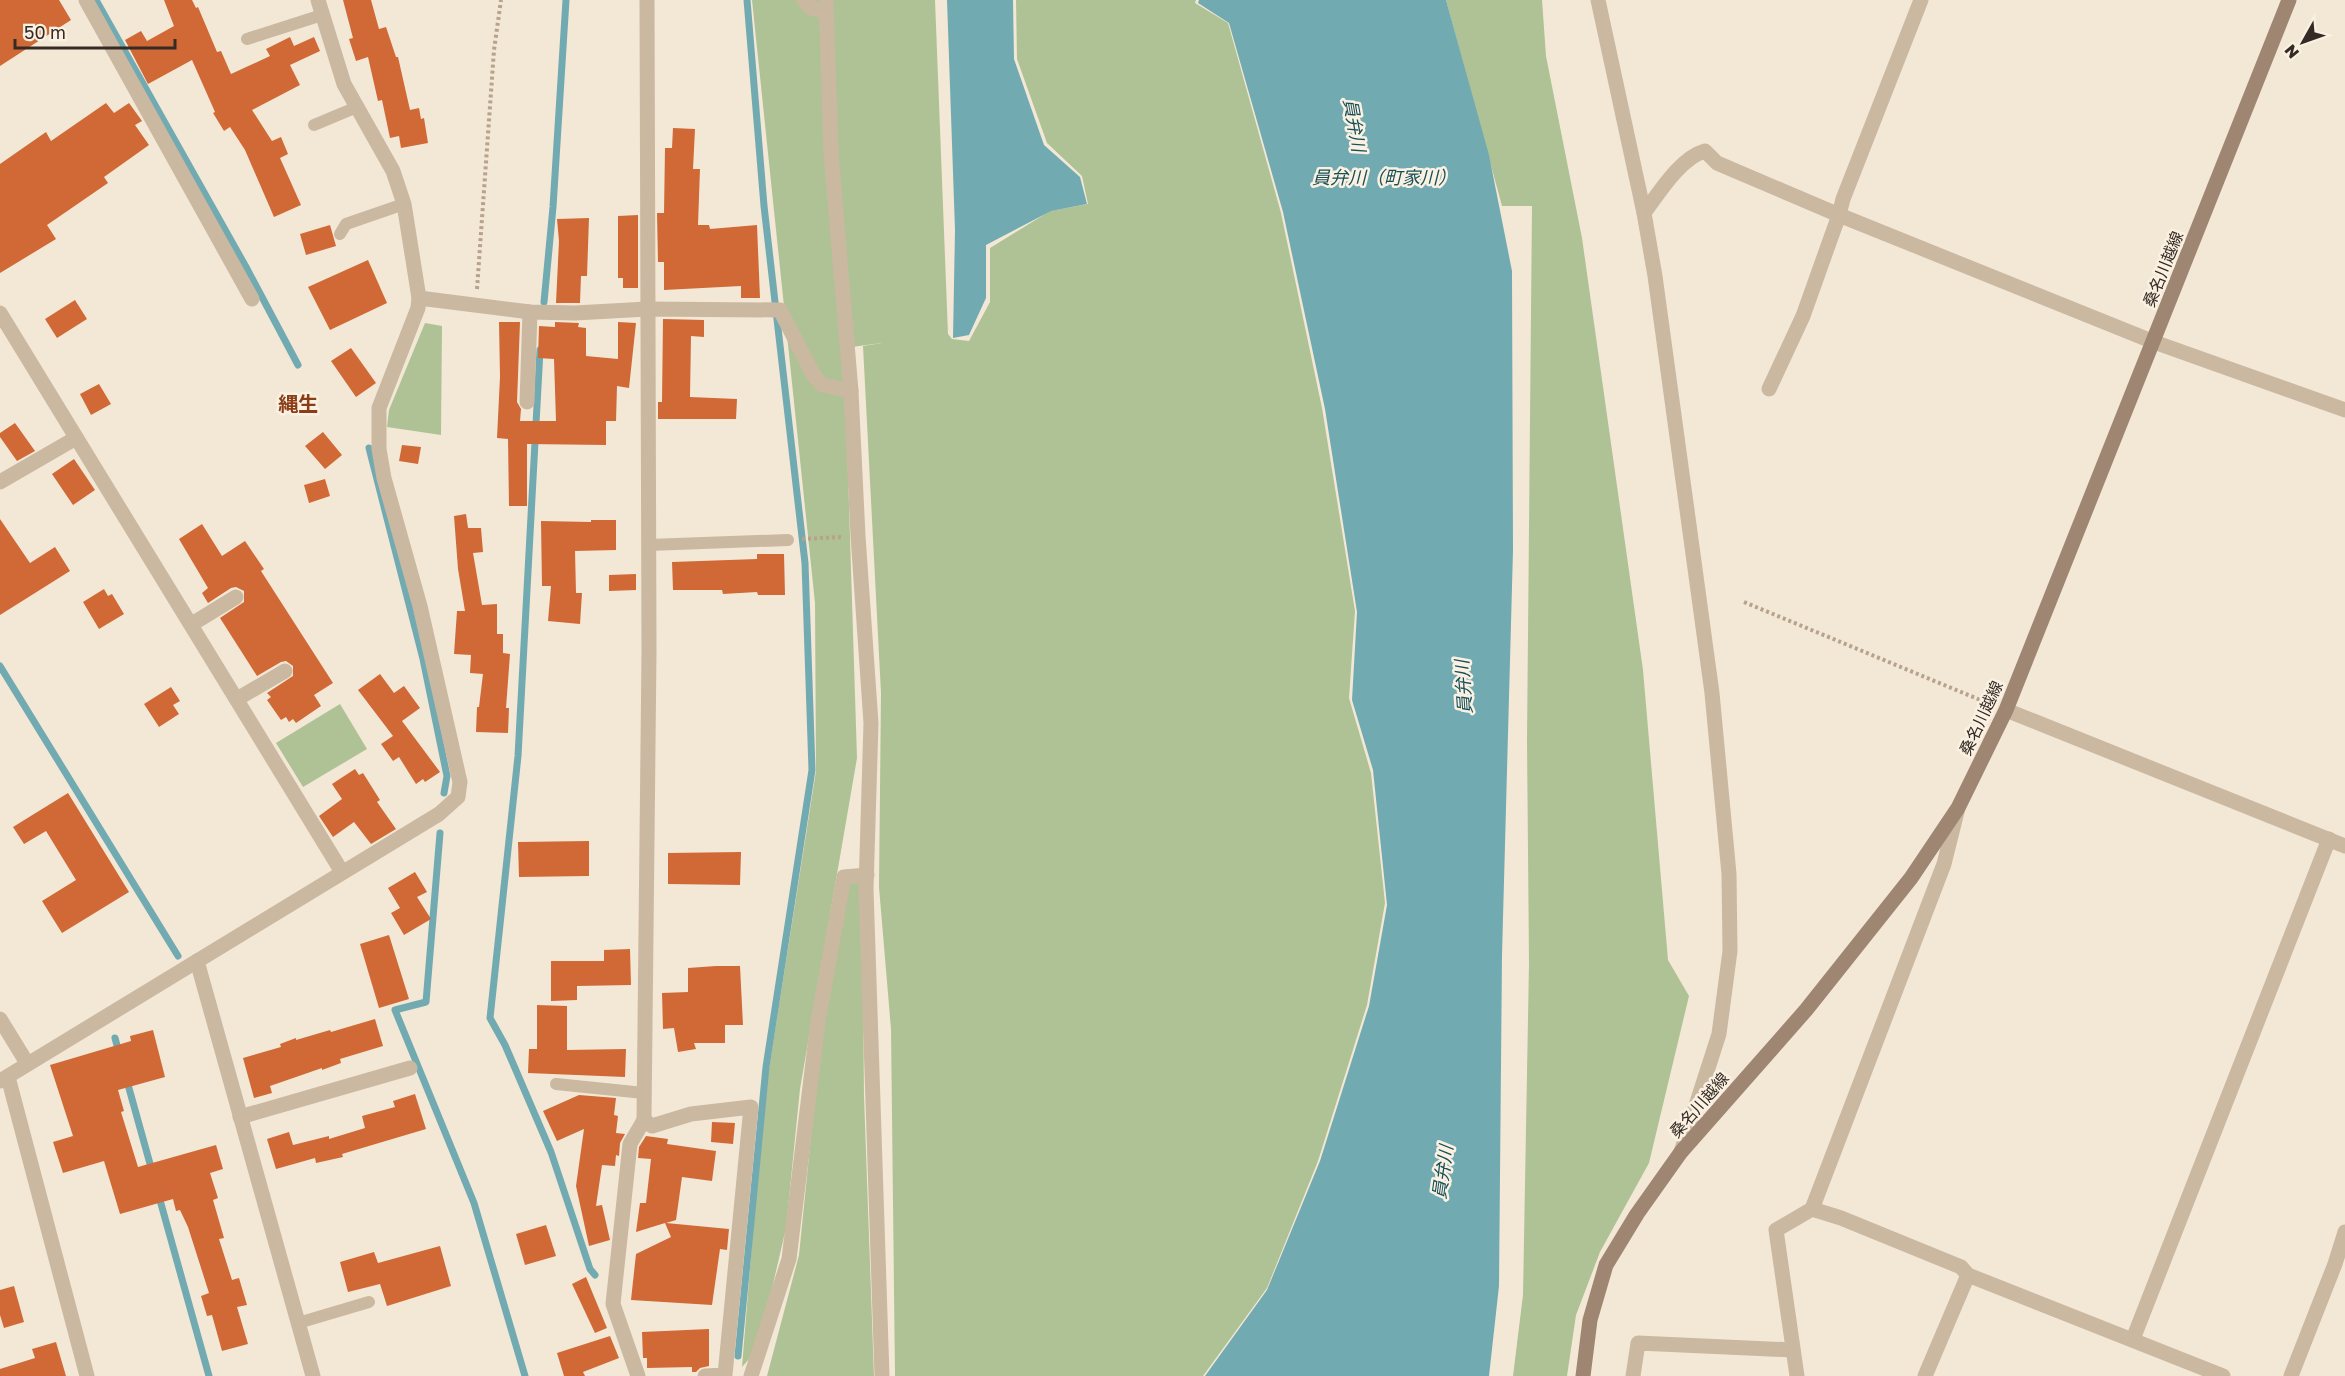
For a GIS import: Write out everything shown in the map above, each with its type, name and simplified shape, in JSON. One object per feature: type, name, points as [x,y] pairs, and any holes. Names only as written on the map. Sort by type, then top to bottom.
[{"type":"main road","name":"桑名川越線","points":[[1583,1376],[1590,1320],[1606,1265],[1636,1214],[1681,1152],[1806,1010],[1911,878],[1958,808],[2006,710],[2289,0]]},
{"type":"street","points":[[86,0],[252,299]]},
{"type":"street","points":[[638,1376],[613,1304],[630,1144],[644,1120],[648,894],[649,545],[647,0]]},
{"type":"street","points":[[804,0],[812,8],[826,6],[831,153],[851,391],[871,723],[867,875],[882,1376]]},
{"type":"street","points":[[1598,0],[1644,213],[1654,276],[1712,693],[1729,874],[1730,951],[1721,1023],[1681,1152]]},
{"type":"street","points":[[1769,389],[1803,316],[1843,199],[1922,0]]},
{"type":"street","points":[[87,1376],[4,1079],[439,814],[458,797],[460,782],[420,606],[384,478],[379,448],[379,408],[418,308],[419,298],[404,204],[393,171],[344,84],[320,7]]},
{"type":"street","points":[[1644,213],[1673,174],[1698,153],[1705,151],[1717,163],[1839,215],[2154,342],[2345,410]]},
{"type":"street","points":[[419,298],[530,312],[575,313],[647,309],[774,310],[822,385],[851,391]]},
{"type":"street","points":[[527,402],[530,312]]},
{"type":"street","points":[[0,313],[342,872]]},
{"type":"street","points":[[0,482],[76,438]]},
{"type":"street","points":[[192,624],[236,597]]},
{"type":"street","points":[[237,699],[285,671]]},
{"type":"street","points":[[2006,710],[2345,846]]},
{"type":"street","points":[[1797,1376],[1776,1230],[1812,1209],[1944,864],[1958,808]]},
{"type":"street","points":[[2133,1339],[2329,839]]},
{"type":"street","points":[[705,1376],[751,1375],[789,1259],[818,1021],[844,877],[867,875]]},
{"type":"street","points":[[197,961],[313,1376]]},
{"type":"street","points":[[0,1019],[27,1063]]},
{"type":"street","points":[[240,1117],[410,1068]]},
{"type":"street","points":[[644,1120],[652,1126],[691,1114],[751,1107],[725,1375]]},
{"type":"street","points":[[1812,1209],[1841,1218],[1961,1267],[1968,1275],[2223,1376]]},
{"type":"street","points":[[2291,1376],[2335,1264],[2345,1232]]},
{"type":"street","points":[[1925,1376],[1968,1275]]},
{"type":"street","points":[[1633,1376],[1638,1343],[1793,1350]]},
{"type":"lane","points":[[248,39],[320,7]]},
{"type":"lane","points":[[314,125],[357,107]]},
{"type":"lane","points":[[340,234],[346,224],[404,204]]},
{"type":"lane","points":[[649,545],[788,540]]},
{"type":"lane","points":[[556,1084],[644,1093]]},
{"type":"lane","points":[[297,1323],[369,1302]]},
{"type":"path","points":[[476,305],[494,50],[501,0]]},
{"type":"path","points":[[812,539],[858,536]]},
{"type":"path","points":[[1744,602],[2006,710]]},
{"type":"green space","points":[[752,0],[935,0],[948,334],[952,339],[969,341],[990,302],[990,248],[1050,211],[1088,204],[1082,176],[1047,143],[1017,59],[1016,0],[1196,0],[1195,3],[1228,23],[1281,213],[1322,408],[1355,611],[1349,698],[1371,773],[1385,903],[1367,1005],[1318,1161],[1267,1288],[1203,1376],[895,1376],[891,1029],[879,887],[881,693],[863,346],[882,343],[844,348],[857,758],[800,1089],[786,1228],[758,1349],[742,1367],[763,1107],[816,771],[815,603]]},
{"type":"green space","points":[[1446,0],[1542,0],[1546,56],[1582,238],[1643,670],[1668,960],[1689,996],[1649,1163],[1600,1252],[1576,1315],[1567,1376],[1513,1376],[1523,1295],[1529,963],[1527,741],[1532,206],[1502,206]]},
{"type":"green space","points":[[425,323],[442,326],[441,435],[387,427],[389,410]]},
{"type":"green space","points":[[340,704],[367,749],[303,787],[276,743]]},
{"type":"green space","points":[[862,880],[864,1096],[874,1376],[767,1376],[799,1255],[819,1057],[847,883]]},
{"type":"water","points":[[947,0],[1013,0],[1014,59],[1044,145],[1080,177],[1087,204],[1051,211],[986,245],[986,298],[969,335],[953,338],[955,230]]},
{"type":"water","name":"員弁川（町家川）","points":[[1199,0],[1446,0],[1489,155],[1512,271],[1513,550],[1502,955],[1499,1286],[1489,1376],[1205,1376],[1267,1290],[1320,1161],[1369,1006],[1387,905],[1373,770],[1352,700],[1357,612],[1325,409],[1283,212],[1229,23],[1198,3]]},
{"type":"building","points":[[0,0],[59,0],[71,20],[0,66]]},
{"type":"building","points":[[164,0],[192,0],[196,8],[198,7],[217,52],[221,51],[231,74],[270,56],[266,49],[290,37],[294,46],[314,37],[320,51],[290,65],[300,85],[252,110],[272,141],[281,137],[288,154],[280,158],[301,205],[274,217],[245,150],[230,127],[224,131],[213,113],[215,112],[192,60],[148,84],[125,40],[141,31],[147,41],[174,26]]},
{"type":"building","points":[[343,0],[371,0],[379,29],[386,27],[396,57],[398,57],[410,110],[419,108],[421,119],[424,118],[428,143],[401,148],[399,136],[390,138],[382,100],[378,101],[368,57],[356,61],[349,39],[353,38]]},
{"type":"building","points":[[106,103],[114,113],[129,103],[142,121],[135,125],[149,145],[104,177],[108,183],[47,225],[56,239],[0,273],[0,164],[46,132],[51,141]]},
{"type":"building","points":[[673,128],[695,129],[693,169],[700,169],[698,225],[709,225],[710,229],[757,225],[760,298],[741,298],[741,286],[664,290],[664,262],[658,262],[657,213],[664,213],[665,148],[672,148]]},
{"type":"building","points":[[638,215],[638,288],[623,288],[623,278],[618,278],[618,216]]},
{"type":"building","points":[[589,218],[587,276],[581,276],[580,303],[556,303],[559,241],[557,219]]},
{"type":"building","points":[[330,225],[336,246],[306,255],[300,234]]},
{"type":"building","points":[[368,260],[387,303],[330,330],[308,287]]},
{"type":"building","points":[[75,300],[87,319],[57,338],[45,319]]},
{"type":"building","points":[[663,319],[704,320],[704,337],[691,336],[690,397],[737,399],[736,419],[658,419],[658,402],[662,402]]},
{"type":"building","points":[[499,322],[520,322],[517,402],[521,409],[520,421],[556,421],[554,359],[538,358],[539,326],[555,327],[555,322],[579,323],[578,327],[586,328],[586,356],[618,359],[618,322],[636,323],[629,388],[617,386],[616,421],[606,421],[606,445],[527,444],[527,506],[509,506],[508,439],[497,438],[500,377]]},
{"type":"building","points":[[351,348],[376,383],[356,397],[331,361]]},
{"type":"building","points":[[99,384],[111,404],[91,415],[80,394]]},
{"type":"building","points":[[15,423],[35,451],[17,461],[0,437],[0,433]]},
{"type":"building","points":[[323,432],[342,455],[325,469],[305,446]]},
{"type":"building","points":[[402,445],[421,447],[418,464],[399,461]]},
{"type":"building","points":[[74,459],[95,490],[73,505],[52,474]]},
{"type":"building","points":[[325,479],[330,496],[309,503],[304,485]]},
{"type":"building","points":[[466,514],[468,528],[481,528],[483,552],[473,553],[482,605],[497,604],[497,634],[503,634],[503,653],[510,654],[506,708],[509,708],[508,733],[476,732],[477,707],[479,707],[483,674],[470,673],[471,655],[454,654],[457,611],[465,611],[458,569],[454,516]]},
{"type":"building","points":[[0,519],[30,563],[55,547],[70,571],[0,615]]},
{"type":"building","points":[[591,520],[616,520],[616,550],[575,551],[576,593],[582,593],[580,624],[548,621],[551,586],[542,586],[541,521],[591,522]]},
{"type":"building","points":[[202,524],[222,556],[245,541],[264,569],[261,571],[333,683],[314,695],[321,706],[296,723],[293,719],[289,722],[286,717],[281,720],[267,700],[271,697],[267,693],[293,676],[293,666],[286,661],[281,662],[257,676],[220,618],[244,602],[244,591],[236,587],[231,588],[208,603],[202,593],[208,588],[179,539]]},
{"type":"building","points":[[757,554],[784,554],[785,595],[758,595],[757,592],[723,594],[722,590],[673,590],[672,562],[757,559]]},
{"type":"building","points":[[636,574],[636,590],[609,591],[609,575]]},
{"type":"building","points":[[104,589],[108,596],[112,594],[124,614],[99,629],[83,602]]},
{"type":"building","points":[[380,674],[394,693],[404,686],[420,708],[402,721],[440,772],[425,782],[423,779],[416,784],[399,757],[393,761],[381,744],[393,736],[358,690]]},
{"type":"building","points":[[171,687],[180,701],[173,705],[179,714],[159,727],[144,704]]},
{"type":"building","points":[[355,769],[359,775],[363,773],[380,800],[377,802],[396,829],[371,844],[354,822],[333,837],[319,816],[342,799],[332,784]]},
{"type":"building","points":[[68,793],[129,892],[62,933],[42,901],[76,880],[46,831],[24,844],[13,827]]},
{"type":"building","points":[[589,841],[589,876],[519,877],[518,842]]},
{"type":"building","points":[[741,852],[740,885],[668,884],[668,853]]},
{"type":"building","points":[[415,872],[427,892],[417,897],[431,919],[404,935],[391,913],[400,908],[388,888]]},
{"type":"building","points":[[389,935],[409,999],[379,1008],[360,944]]},
{"type":"building","points":[[630,949],[631,985],[577,986],[577,1000],[551,1001],[551,961],[604,961],[604,950]]},
{"type":"building","points":[[740,966],[743,1025],[725,1025],[725,1043],[694,1043],[696,1049],[678,1052],[674,1028],[663,1029],[662,993],[688,992],[688,968]]},
{"type":"building","points":[[537,1005],[567,1006],[567,1050],[626,1049],[625,1077],[528,1073],[529,1049],[537,1049]]},
{"type":"building","points":[[375,1019],[383,1046],[340,1059],[341,1063],[322,1070],[322,1068],[270,1086],[272,1093],[254,1098],[243,1058],[281,1047],[280,1044],[296,1038],[296,1040],[330,1030],[331,1032]]},
{"type":"building","points":[[153,1030],[165,1077],[118,1090],[124,1111],[121,1112],[138,1167],[216,1145],[223,1169],[210,1173],[218,1198],[213,1200],[224,1238],[219,1239],[232,1280],[239,1278],[247,1305],[237,1307],[248,1344],[222,1351],[212,1315],[207,1316],[201,1296],[209,1293],[188,1227],[180,1210],[176,1211],[173,1199],[120,1214],[104,1161],[63,1173],[53,1142],[73,1136],[50,1065],[131,1041],[130,1036]]},
{"type":"building","points":[[415,1094],[426,1129],[342,1154],[343,1157],[316,1163],[315,1158],[276,1169],[267,1139],[289,1132],[293,1145],[329,1136],[329,1139],[365,1128],[362,1116],[395,1107],[393,1101]]},
{"type":"building","points":[[579,1095],[616,1098],[614,1115],[618,1116],[616,1133],[625,1134],[620,1143],[619,1156],[616,1155],[615,1166],[602,1165],[596,1206],[602,1205],[610,1240],[589,1246],[576,1186],[584,1129],[557,1141],[543,1111]]},
{"type":"building","points":[[712,1122],[735,1123],[733,1144],[711,1142]]},
{"type":"building","points":[[646,1136],[668,1139],[667,1144],[716,1151],[712,1181],[682,1177],[676,1220],[666,1223],[729,1229],[727,1250],[720,1249],[712,1305],[631,1300],[636,1254],[671,1237],[665,1223],[636,1232],[640,1203],[646,1203],[651,1159],[638,1158],[639,1147]]},
{"type":"building","points":[[546,1225],[556,1256],[525,1265],[516,1234]]},
{"type":"building","points":[[440,1246],[451,1286],[387,1306],[380,1284],[348,1292],[340,1262],[374,1252],[378,1263]]},
{"type":"building","points":[[586,1277],[607,1328],[595,1333],[572,1284]]},
{"type":"building","points":[[14,1286],[24,1322],[4,1328],[0,1315],[0,1290]]},
{"type":"building","points":[[709,1329],[709,1366],[700,1368],[696,1372],[692,1372],[692,1367],[647,1368],[647,1358],[643,1358],[642,1332]]},
{"type":"building","points":[[610,1336],[619,1358],[583,1372],[585,1376],[564,1376],[557,1353]]},
{"type":"building","points":[[56,1342],[66,1376],[0,1376],[0,1369],[35,1358],[32,1349]]},
{"type":"waterway","points":[[96,0],[246,267],[298,365]]},
{"type":"waterway","points":[[544,302],[553,207],[566,0]]},
{"type":"waterway","points":[[738,1356],[766,1067],[812,770],[805,563],[764,206],[747,0]]},
{"type":"waterway","points":[[540,350],[518,756],[490,1018],[505,1045],[551,1152],[590,1269],[595,1275]]},
{"type":"waterway","points":[[369,448],[423,659],[447,776],[444,793]]},
{"type":"waterway","points":[[0,666],[178,956]]},
{"type":"waterway","points":[[440,833],[426,1002],[395,1010],[474,1203],[525,1376]]},
{"type":"waterway","points":[[115,1038],[119,1053]]},
{"type":"waterway","points":[[127,1081],[152,1171]]},
{"type":"waterway","points":[[158,1193],[209,1376]]},
{"type":"district","name":"縄生","points":[[298,403]]},
{"type":"water label","name":"員弁川","points":[[1355,125]]},
{"type":"water label","name":"員弁川","points":[[1463,687]]},
{"type":"water label","name":"員弁川","points":[[1442,1172]]}]
